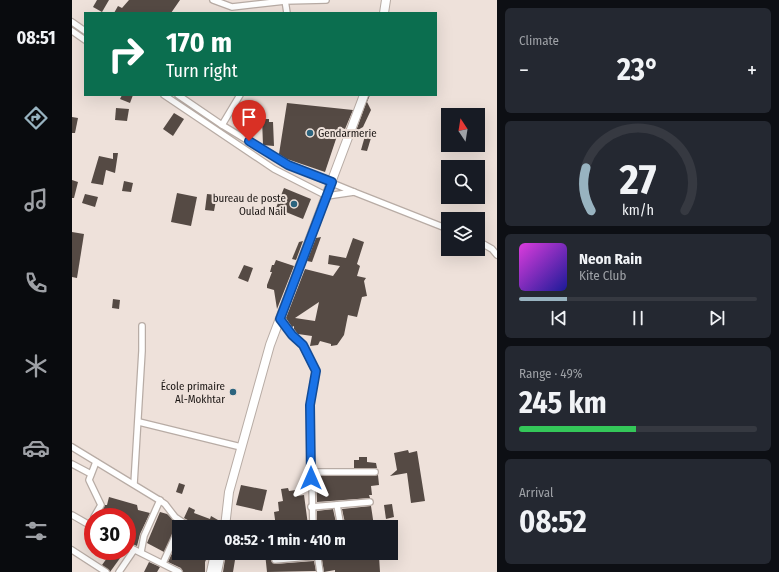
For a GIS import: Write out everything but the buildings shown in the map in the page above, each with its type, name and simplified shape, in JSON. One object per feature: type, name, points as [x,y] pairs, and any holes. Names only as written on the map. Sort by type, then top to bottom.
[{"type":"main road","points":[[384,12],[386,0]]},
{"type":"main road","points":[[225,520],[229,492],[260,375],[364,96]]},
{"type":"main road","points":[[211,572],[214,560]]},
{"type":"main road","points":[[217,572],[220,560]]},
{"type":"street","points":[[213,0],[232,8],[285,1],[326,0]]},
{"type":"street","points":[[285,1],[287,12]]},
{"type":"street","points":[[72,22],[84,30]]},
{"type":"street","points":[[72,31],[84,39]]},
{"type":"street","points":[[165,96],[274,169],[327,196],[354,192]]},
{"type":"street","points":[[179,96],[222,125],[288,165],[441,226]]},
{"type":"street","points":[[222,125],[239,96]]},
{"type":"street","points":[[485,245],[492,249],[497,255]]},
{"type":"street","points":[[280,319],[292,335],[303,345],[316,371],[310,405],[312,520]]},
{"type":"street","points":[[134,484],[142,326]]},
{"type":"street","points":[[138,422],[241,447]]},
{"type":"street","points":[[72,447],[160,500],[175,520]]},
{"type":"street","points":[[96,462],[89,480],[101,505],[99,508]]},
{"type":"street","points":[[72,464],[91,474]]},
{"type":"street","points":[[311,472],[375,472]]},
{"type":"street","points":[[140,552],[144,536],[160,500]]},
{"type":"street","points":[[311,507],[370,502]]},
{"type":"street","points":[[337,505],[340,520]]},
{"type":"street","points":[[72,514],[84,522]]},
{"type":"street","points":[[162,563],[172,542]]},
{"type":"street","points":[[72,550],[106,572]]},
{"type":"street","points":[[136,551],[179,572]]},
{"type":"street","points":[[119,572],[127,560]]},
{"type":"street","points":[[318,560],[320,572]]},
{"type":"place","name":"Gendarmerie","points":[[310,133]]},
{"type":"place","name":"bureau de poste Oulad Nail","points":[[294,204]]},
{"type":"place","name":"École primaire Al-Mokhtar","points":[[233,392]]},
{"type":"route","points":[[249,141],[288,165],[332,182],[280,319],[292,335],[303,345],[316,371],[314,391],[310,405],[311,478]]}]
